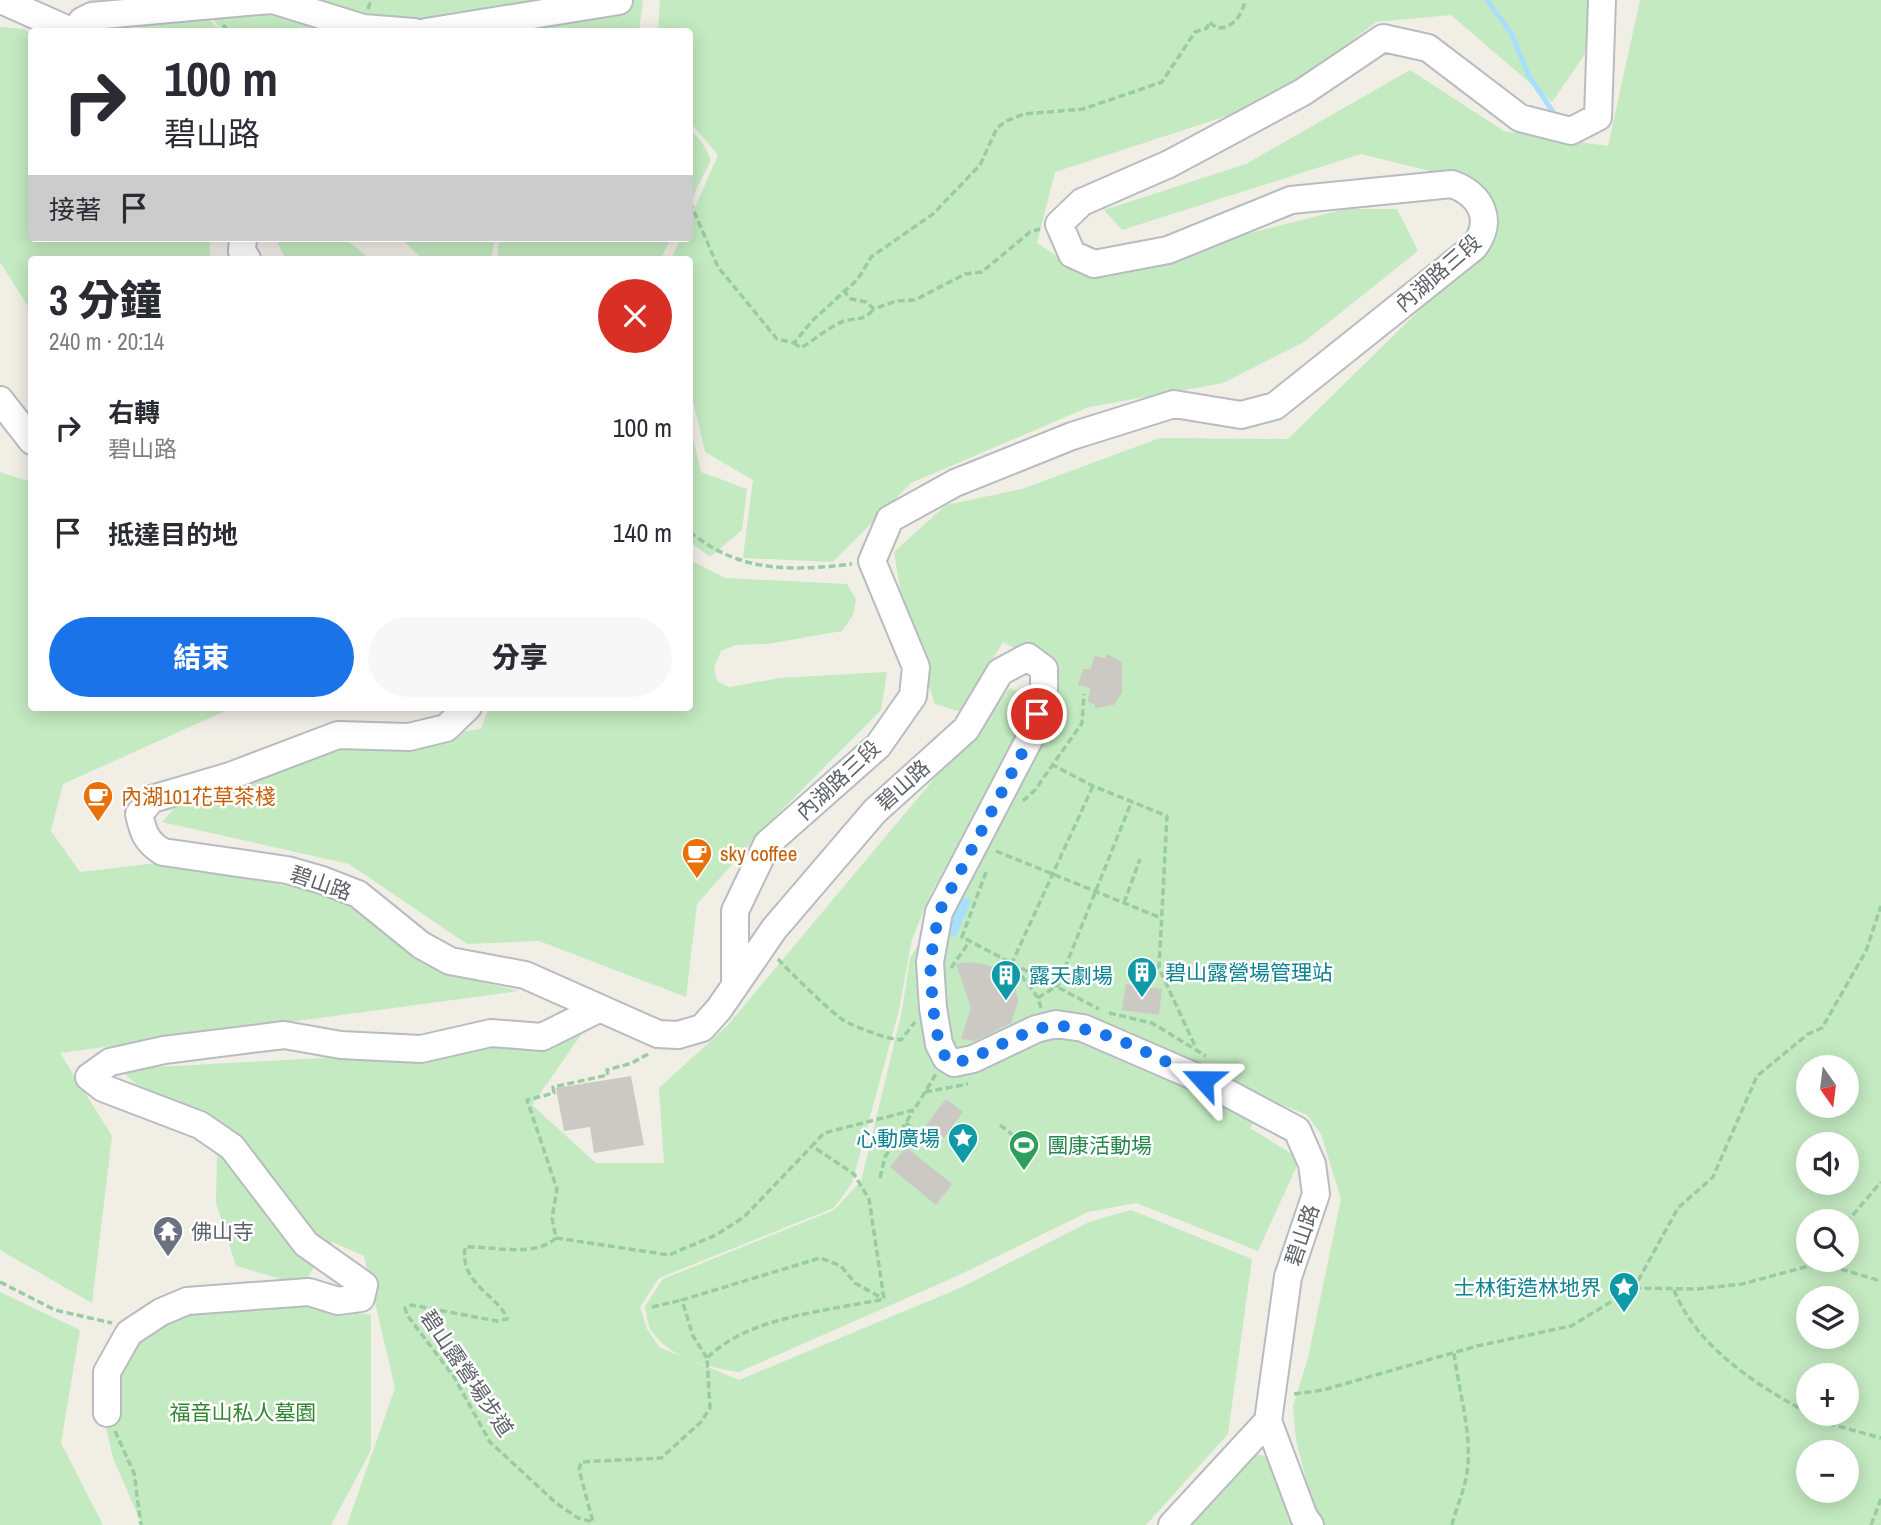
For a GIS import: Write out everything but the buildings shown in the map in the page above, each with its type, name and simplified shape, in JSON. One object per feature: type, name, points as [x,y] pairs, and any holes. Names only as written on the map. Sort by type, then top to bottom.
[{"type":"street","points":[[1,0],[65,28]]},
{"type":"street","points":[[77,28],[82,21],[92,16],[271,0],[363,28]]},
{"type":"street","points":[[1059,224],[1082,202],[1169,164],[1303,92],[1383,38],[1428,48],[1520,118],[1571,131],[1598,117],[1602,0]]},
{"type":"street","points":[[451,28],[619,1]]},
{"type":"street","name":"內湖路三段","points":[[735,982],[735,911],[766,844],[878,746],[913,696],[916,667],[872,561],[890,519],[955,483],[1072,436],[1174,404],[1241,415],[1275,406],[1474,247],[1484,233],[1486,221],[1481,208],[1464,188],[1452,184],[1291,200],[1168,250],[1094,264],[1072,254],[1059,224]]},
{"type":"street","points":[[0,400],[28,436]]},
{"type":"street","name":"碧山路","points":[[464,711],[446,728],[409,737],[338,735],[230,776],[152,799],[139,814],[144,835],[150,845],[163,852],[287,870],[358,894],[421,945],[450,961],[525,975],[658,1034],[678,1035],[702,1028],[719,1009],[735,982],[775,929],[875,810],[966,729],[1000,672],[1028,657],[1044,669],[1044,689],[1030,738],[939,912],[931,973],[935,1026],[946,1058],[954,1063],[973,1059],[1047,1026],[1083,1028],[1203,1080],[1297,1130],[1312,1164],[1316,1194],[1287,1277],[1270,1409],[1304,1517],[1310,1525]]},
{"type":"street","points":[[107,1413],[107,1372],[129,1334],[161,1312],[187,1301],[309,1292],[338,1301],[361,1298],[364,1285],[306,1244],[232,1147],[200,1125],[103,1088],[89,1077],[110,1062],[164,1050],[284,1035],[341,1045],[421,1048],[491,1032],[542,1037],[598,1009]]},
{"type":"street","points":[[1171,1525],[1270,1409]]},
{"type":"path","points":[[794,343],[800,341],[812,321],[843,290],[858,279],[871,257],[933,214],[980,165],[997,128],[1006,121],[1024,114],[1083,109],[1162,82],[1195,32],[1207,28],[1209,22],[1217,28],[1229,26],[1244,11],[1245,0]]},
{"type":"path","points":[[693,209],[718,267],[776,339],[794,343],[801,348],[845,321],[859,321],[874,309],[896,301],[915,300],[965,274],[982,272],[1030,232],[1059,224]]},
{"type":"path","points":[[843,290],[851,299],[866,302],[874,309]]},
{"type":"path","points":[[693,534],[741,563],[801,570],[872,561]]},
{"type":"path","points":[[1021,803],[1035,790],[1082,723],[1084,694]]},
{"type":"path","points":[[1051,764],[1093,786],[1167,816],[1159,968],[1197,1050]]},
{"type":"path","points":[[1012,963],[1093,786]]},
{"type":"path","points":[[1038,998],[1058,985],[1131,803]]},
{"type":"path","points":[[999,840],[962,937],[1058,985],[1104,1012],[1152,1023],[1208,1057]]},
{"type":"path","points":[[994,850],[1161,918]]},
{"type":"path","points":[[1124,904],[1140,859]]},
{"type":"path","points":[[1270,1409],[1323,1390],[1454,1352],[1571,1326],[1634,1288],[1678,1208],[1713,1177],[1757,1076],[1808,1034],[1822,1028],[1866,951],[1881,906]]},
{"type":"path","points":[[950,970],[970,941]]},
{"type":"path","points":[[786,948],[778,960],[846,1022],[871,1030],[883,1038],[901,1040],[915,1021],[920,1031]]},
{"type":"path","points":[[1012,963],[1038,998],[1047,1026]]},
{"type":"path","points":[[555,1238],[552,1218],[557,1189],[527,1100],[554,1093],[553,1087],[608,1075],[607,1070],[632,1063],[678,1035]]},
{"type":"path","points":[[880,1178],[885,1157],[946,1058]]},
{"type":"path","points":[[925,1091],[970,1083]]},
{"type":"path","name":"碧山露營場步道","points":[[594,1524],[578,1518],[556,1503],[490,1442],[454,1377],[407,1315],[405,1308],[411,1305],[497,1321],[507,1319],[506,1314],[483,1294],[469,1272],[463,1257],[465,1247],[529,1250],[548,1246],[555,1238],[669,1255],[716,1235],[744,1217],[824,1133],[914,1110]]},
{"type":"path","points":[[906,1123],[920,1134]]},
{"type":"path","points":[[1000,1125],[1017,1138]]},
{"type":"path","points":[[812,1146],[853,1174],[870,1199],[884,1299]]},
{"type":"path","points":[[1858,1209],[1881,1182]]},
{"type":"path","points":[[652,1307],[820,1258],[841,1266],[855,1283],[884,1299]]},
{"type":"path","points":[[1634,1288],[1674,1290],[1742,1284],[1796,1269]]},
{"type":"path","points":[[1851,1272],[1881,1281]]},
{"type":"path","points":[[0,1282],[55,1310],[108,1321],[129,1334]]},
{"type":"path","points":[[1674,1290],[1684,1313],[1710,1345],[1796,1406]]},
{"type":"path","points":[[682,1300],[693,1336],[707,1358],[719,1346],[788,1316],[884,1299]]},
{"type":"path","points":[[1452,1525],[1467,1474],[1469,1441],[1458,1395],[1454,1352]]},
{"type":"path","name":"碧山露營場步道","points":[[594,1524],[579,1470],[581,1462],[661,1458],[701,1422],[710,1408],[707,1358]]},
{"type":"path","points":[[107,1413],[134,1473],[141,1525]]},
{"type":"path","points":[[1839,1426],[1881,1438]]},
{"type":"path","points":[[1871,1525],[1881,1499]]},
{"type":"green space","points":[[88,0],[201,0],[199,9],[218,28],[139,28]]},
{"type":"green space","points":[[205,0],[643,0],[640,28],[220,28],[202,8]]},
{"type":"green space","points":[[660,0],[1594,0],[1585,54],[1552,102],[1451,15],[1376,22],[1273,101],[1055,172],[1037,243],[1085,275],[1345,209],[1397,209],[1418,251],[1304,342],[1223,383],[1089,407],[911,483],[833,562],[743,558],[753,480],[705,452],[693,401],[693,256],[672,256],[679,242],[693,242],[693,212],[718,155],[693,126],[693,28],[658,28]]},
{"type":"green space","points":[[1640,0],[1881,0],[1881,1525],[1325,1525],[1311,1499],[1296,1440],[1293,1406],[1308,1358],[1341,1199],[1321,1134],[1307,1115],[1270,1100],[1250,1128],[1300,1159],[1258,1251],[1136,1203],[1088,1212],[957,1276],[739,1372],[702,1364],[666,1347],[650,1328],[645,1306],[663,1279],[834,1210],[861,1181],[902,1011],[910,958],[1028,765],[1057,705],[1059,673],[1003,642],[961,712],[935,704],[904,613],[894,552],[946,505],[1022,489],[1160,438],[1288,439],[1494,237],[1470,181],[1361,154],[1122,230],[1104,210],[1246,164],[1410,70],[1504,131],[1608,146]]},
{"type":"green space","points":[[0,27],[28,31],[28,242],[210,242],[210,256],[28,256],[28,306],[0,262]]},
{"type":"green space","points":[[693,132],[702,142],[711,160],[693,196]]},
{"type":"green space","points":[[277,242],[349,242],[366,256],[284,256]]},
{"type":"green space","points":[[404,242],[494,242],[492,256],[420,256]]},
{"type":"green space","points":[[499,242],[669,242],[662,256],[497,256]]},
{"type":"green space","points":[[693,439],[701,472],[747,489],[742,530],[710,557],[693,544]]},
{"type":"green space","points":[[0,472],[28,481],[28,711],[225,711],[63,784],[51,831],[80,872],[175,861],[363,903],[442,972],[519,991],[60,1053],[112,1136],[92,1303],[0,1250]]},
{"type":"green space","points":[[693,562],[725,578],[847,584],[856,599],[853,615],[842,631],[767,644],[735,645],[721,651],[714,668],[717,681],[729,687],[780,678],[887,672],[881,710],[768,824],[697,904],[686,997],[539,941],[467,944],[349,864],[162,822],[186,795],[335,749],[481,729],[488,711],[693,711]]},
{"type":"green space","points":[[1010,688],[1026,695],[1028,720],[931,893],[912,939],[899,1010],[852,1183],[834,1208],[659,1278],[640,1307],[647,1329],[659,1347],[739,1380],[960,1288],[1089,1222],[1131,1210],[1252,1259],[1228,1434],[1146,1525],[347,1525],[395,1388],[364,1256],[332,1242],[302,1285],[236,1266],[216,1203],[217,1155],[119,1069],[433,1052],[583,1032],[532,1105],[596,1163],[664,1163],[659,1088],[727,1026]]},
{"type":"green space","points":[[0,1292],[80,1330],[61,1443],[103,1525],[0,1525]]},
{"type":"green space","name":"福音山私人墓園","points":[[237,1297],[371,1315],[371,1450],[331,1525],[142,1525],[113,1458],[106,1428],[105,1371],[132,1335]]},
{"type":"green space","points":[[1252,1455],[1262,1455],[1271,1460],[1299,1525],[1189,1525]]},
{"type":"water","points":[[958,895],[971,900],[956,937],[944,933]]},
{"type":"waterway","points":[[1487,0],[1511,33],[1529,76],[1557,118]]},
{"type":"place","name":"內湖101花草茶棧","points":[[98,823]]},
{"type":"place","name":"sky coffee","points":[[697,880]]},
{"type":"place","name":"碧山露營場管理站","points":[[1142,999]]},
{"type":"place","name":"露天劇場","points":[[1006,1002]]},
{"type":"place","name":"心動廣場","points":[[963,1165]]},
{"type":"place","name":"團康活動場","points":[[1024,1172]]},
{"type":"place","name":"佛山寺","points":[[168,1258]]},
{"type":"place","name":"士林街造林地界","points":[[1624,1314]]},
{"type":"route","points":[[1037,714],[1030,738],[939,912],[930,962],[939,1044],[946,1058],[954,1063],[973,1059],[1036,1029],[1056,1024],[1083,1028],[1203,1080]]}]
